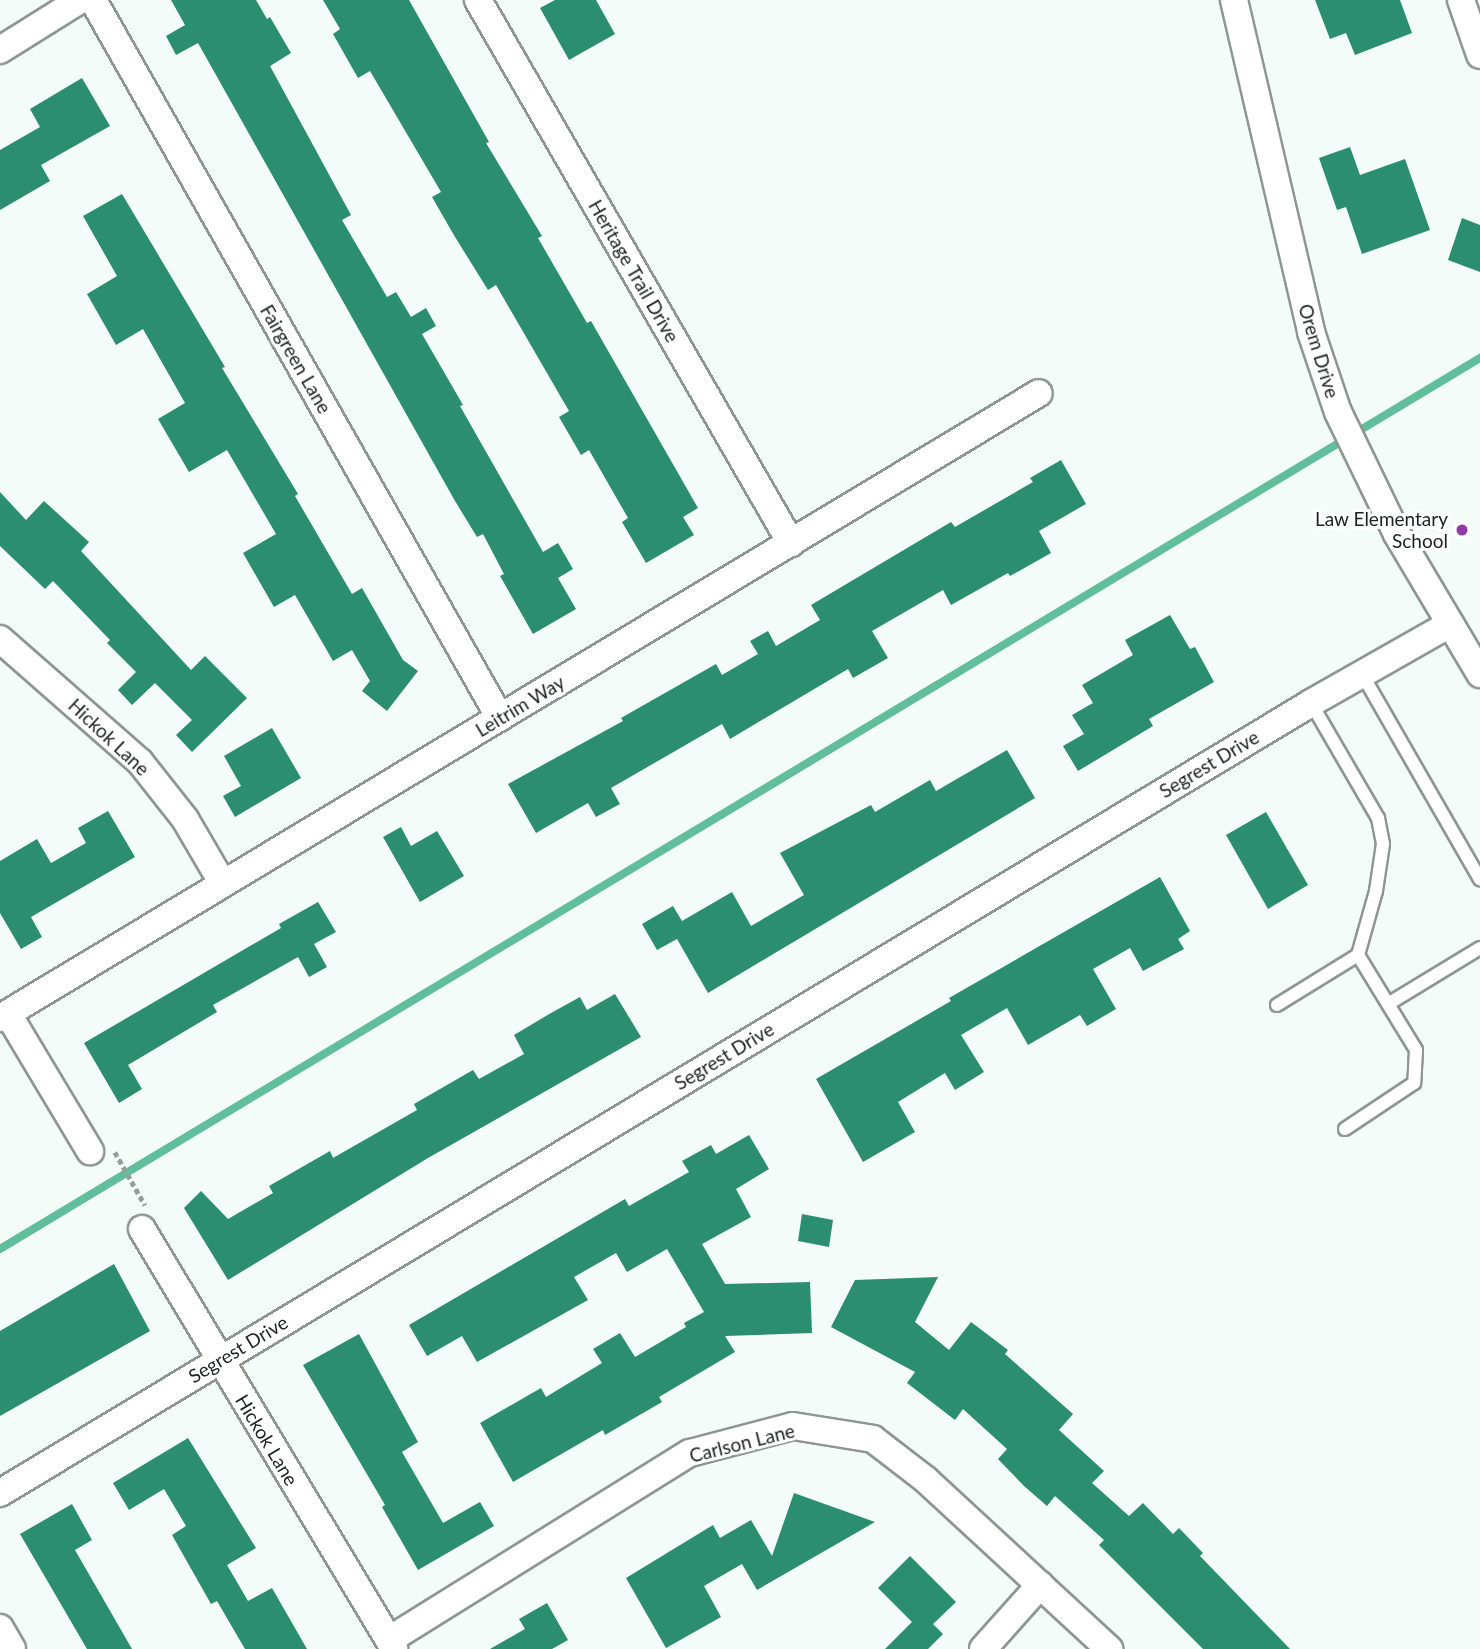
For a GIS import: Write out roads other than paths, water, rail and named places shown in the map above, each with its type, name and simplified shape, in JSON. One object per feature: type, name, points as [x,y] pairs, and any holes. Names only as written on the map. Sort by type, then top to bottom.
[{"type":"street","points":[[0,50],[80,0]]},
{"type":"street","name":"Fairgreen Lane","points":[[93,0],[499,718]]},
{"type":"street","name":"Heritage Trail Drive","points":[[478,0],[791,543]]},
{"type":"street","name":"Orem Drive","points":[[1234,0],[1301,295],[1338,412],[1397,534],[1480,674]]},
{"type":"street","points":[[1461,0],[1480,55]]},
{"type":"street","name":"Leitrim Way","points":[[4,1016],[1039,393]]},
{"type":"street","name":"Segrest Drive","points":[[0,1493],[1311,703],[1450,624]]},
{"type":"street","name":"Hickok Lane","points":[[0,639],[140,762],[185,819],[223,884]]},
{"type":"street","points":[[4,1016],[90,1151]]},
{"type":"street","name":"Hickok Lane","points":[[142,1229],[219,1361],[392,1644]]},
{"type":"street","name":"Carlson Lane","points":[[392,1644],[690,1453],[793,1426],[873,1439],[925,1479],[1109,1649]]},
{"type":"street","points":[[983,1649],[1040,1586]]},
{"type":"street","points":[[0,1628],[12,1649]]},
{"type":"lane","points":[[1362,674],[1480,879]]},
{"type":"lane","points":[[1277,1005],[1358,955],[1376,891],[1383,844],[1378,818],[1311,703]]},
{"type":"lane","points":[[1388,1004],[1480,948]]},
{"type":"lane","points":[[1345,1129],[1414,1083],[1416,1051],[1358,955]]},
{"type":"waterway","points":[[0,1249],[1480,358]]},
{"type":"place","name":"Law Elementary School","points":[[1462,530]]}]
